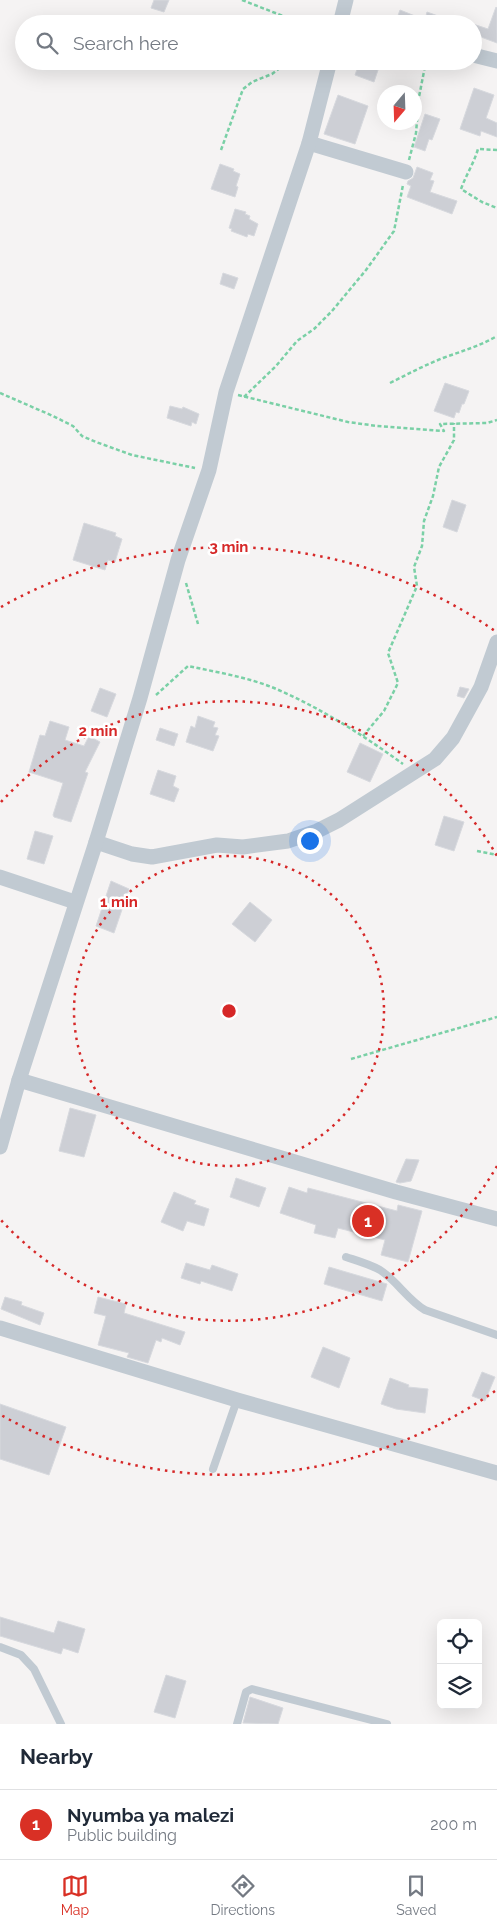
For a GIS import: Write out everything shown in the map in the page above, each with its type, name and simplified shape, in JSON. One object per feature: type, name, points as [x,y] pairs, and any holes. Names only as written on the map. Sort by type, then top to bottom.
[{"type":"street","points":[[342,15],[346,0]]},
{"type":"street","points":[[482,57],[497,61]]},
{"type":"street","points":[[0,1147],[19,1080],[75,902],[96,842],[140,698],[178,560],[209,470],[226,392],[309,143],[328,70]]},
{"type":"street","points":[[309,143],[406,172]]},
{"type":"street","points":[[96,842],[132,854],[152,857],[217,845],[243,847],[288,841],[317,831],[339,820],[435,759],[453,738],[481,687],[497,642]]},
{"type":"street","points":[[0,877],[75,902]]},
{"type":"street","points":[[19,1080],[396,1192],[497,1220]]},
{"type":"street","points":[[0,1328],[236,1400],[497,1473]]},
{"type":"lane","points":[[346,1257],[366,1263],[381,1271],[416,1305],[425,1310],[497,1335]]},
{"type":"lane","points":[[213,1469],[236,1400]]},
{"type":"lane","points":[[0,1648],[21,1655],[34,1669],[61,1724]]},
{"type":"lane","points":[[237,1724],[246,1692],[252,1689],[387,1724]]},
{"type":"path","points":[[242,0],[280,15]]},
{"type":"path","points":[[221,150],[243,89],[252,82],[277,70]]},
{"type":"path","points":[[244,396],[276,366],[297,341],[314,329],[332,311],[366,270],[394,231],[416,133],[419,97],[424,70]]},
{"type":"path","points":[[497,150],[478,149],[474,163],[465,177],[461,189],[482,202],[497,208]]},
{"type":"path","points":[[390,383],[443,358],[472,349],[497,336]]},
{"type":"path","points":[[226,392],[348,422],[377,426],[444,431],[440,424],[487,423],[497,420]]},
{"type":"path","points":[[0,394],[73,426],[82,436],[96,442],[132,455],[185,468],[209,470]]},
{"type":"path","points":[[363,736],[384,711],[398,683],[388,654],[417,586],[414,567],[422,546],[424,521],[433,496],[439,467],[454,440],[454,423]]},
{"type":"path","points":[[178,560],[198,624]]},
{"type":"path","points":[[140,698],[155,696],[188,666],[273,688],[363,736],[415,772]]},
{"type":"path","points":[[477,851],[497,855]]},
{"type":"path","points":[[350,1059],[497,1017]]},
{"type":"building","points":[[154,0],[169,0],[164,12],[151,8]]},
{"type":"building","points":[[496,7],[497,43],[482,37],[482,27],[488,29]]},
{"type":"building","points":[[400,10],[412,15],[398,15]]},
{"type":"building","points":[[357,70],[378,70],[374,82],[355,75]]},
{"type":"building","points":[[474,88],[494,95],[486,118],[497,123],[497,137],[481,131],[480,136],[460,129]]},
{"type":"building","points":[[338,95],[368,106],[355,144],[324,134]]},
{"type":"building","points":[[425,114],[440,119],[432,140],[429,139],[425,151],[414,147],[420,130],[422,130]]},
{"type":"building","points":[[220,164],[234,169],[233,171],[240,174],[235,197],[211,189]]},
{"type":"building","points":[[417,167],[433,173],[430,180],[434,181],[430,192],[457,201],[452,214],[407,197],[411,186],[407,184],[408,181],[413,178]]},
{"type":"building","points":[[235,209],[246,212],[245,214],[250,216],[249,219],[258,224],[254,236],[248,234],[247,237],[231,231],[232,229],[229,228]]},
{"type":"building","points":[[223,273],[238,278],[234,289],[220,284]]},
{"type":"building","points":[[445,383],[469,391],[459,413],[456,412],[454,418],[434,411]]},
{"type":"building","points":[[170,406],[182,409],[183,407],[199,414],[196,424],[192,422],[191,426],[167,418]]},
{"type":"building","points":[[452,500],[466,505],[457,532],[443,527]]},
{"type":"building","points":[[84,523],[116,533],[115,536],[122,539],[115,562],[108,560],[105,570],[73,560]]},
{"type":"building","points":[[460,687],[469,689],[464,698],[457,696]]},
{"type":"building","points":[[100,688],[116,694],[107,717],[91,711]]},
{"type":"building","points":[[198,716],[215,722],[213,727],[218,728],[215,735],[219,736],[213,751],[186,742],[191,726],[195,728]]},
{"type":"building","points":[[50,721],[69,727],[65,740],[84,746],[89,736],[100,742],[85,772],[88,773],[71,822],[54,817],[53,815],[63,783],[29,772],[40,735],[45,736]]},
{"type":"building","points":[[160,728],[178,734],[174,746],[156,740]]},
{"type":"building","points":[[360,743],[383,754],[370,782],[347,772]]},
{"type":"building","points":[[158,770],[176,776],[173,786],[179,789],[174,802],[150,794]]},
{"type":"building","points":[[444,816],[464,822],[454,851],[435,845]]},
{"type":"building","points":[[35,831],[53,836],[44,864],[27,859]]},
{"type":"building","points":[[111,881],[129,889],[114,933],[96,926]]},
{"type":"building","points":[[250,902],[272,920],[255,942],[232,924]]},
{"type":"building","points":[[70,1108],[96,1115],[84,1157],[59,1151]]},
{"type":"building","points":[[406,1159],[419,1160],[411,1181],[396,1182]]},
{"type":"building","points":[[236,1178],[266,1188],[259,1207],[230,1197]]},
{"type":"building","points":[[289,1187],[307,1193],[308,1188],[397,1211],[398,1205],[422,1211],[408,1262],[381,1255],[385,1240],[338,1228],[335,1238],[314,1233],[316,1225],[280,1213]]},
{"type":"building","points":[[174,1192],[196,1201],[194,1204],[209,1209],[204,1226],[187,1221],[183,1231],[161,1222]]},
{"type":"building","points":[[186,1263],[210,1270],[212,1265],[238,1274],[232,1291],[201,1281],[200,1284],[181,1278]]},
{"type":"building","points":[[329,1267],[387,1284],[382,1301],[324,1284]]},
{"type":"building","points":[[5,1297],[22,1302],[21,1305],[44,1313],[40,1325],[1,1309]]},
{"type":"building","points":[[98,1297],[126,1304],[124,1313],[185,1332],[180,1345],[162,1338],[161,1342],[156,1340],[148,1363],[127,1357],[129,1353],[98,1345],[106,1316],[94,1313]]},
{"type":"building","points":[[323,1347],[350,1358],[339,1388],[311,1377]]},
{"type":"building","points":[[482,1372],[495,1377],[485,1401],[472,1396]]},
{"type":"building","points":[[390,1378],[409,1385],[408,1387],[428,1389],[425,1413],[396,1409],[381,1404]]},
{"type":"building","points":[[0,1404],[66,1427],[49,1475],[0,1459]]},
{"type":"building","points":[[0,1617],[54,1633],[58,1621],[85,1629],[78,1653],[63,1648],[61,1654],[0,1636]]},
{"type":"building","points":[[166,1675],[186,1681],[175,1718],[154,1712]]},
{"type":"building","points":[[250,1697],[283,1708],[278,1724],[243,1723]]},
{"type":"place","name":"Nyumba ya malezi","points":[[368,1221]]}]
